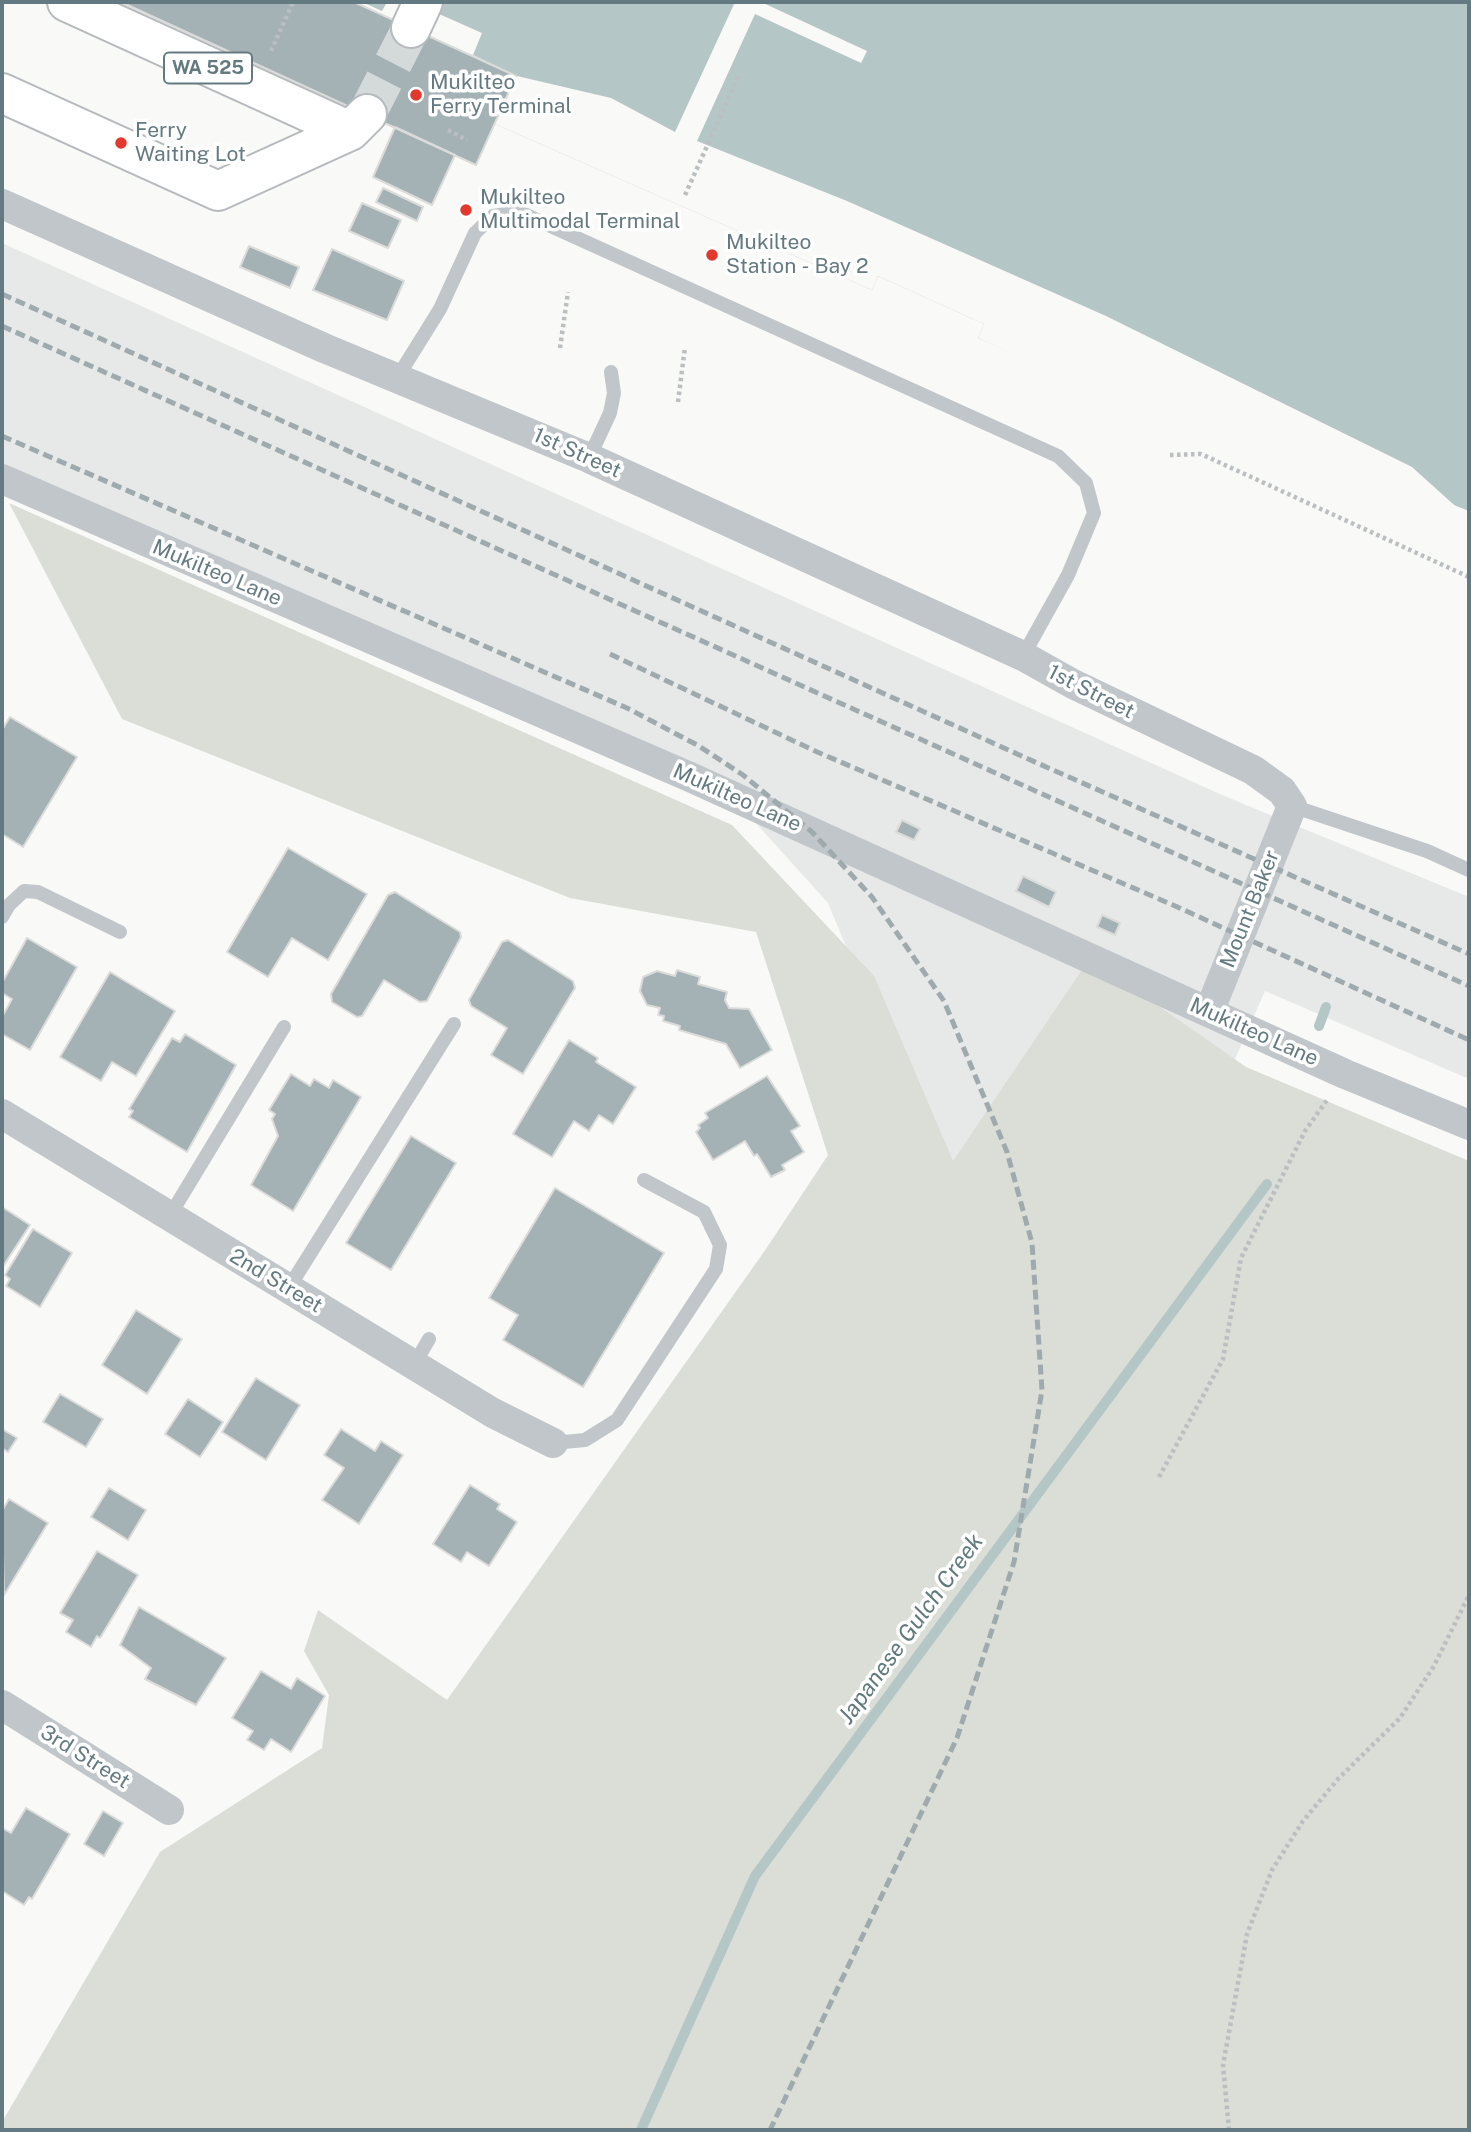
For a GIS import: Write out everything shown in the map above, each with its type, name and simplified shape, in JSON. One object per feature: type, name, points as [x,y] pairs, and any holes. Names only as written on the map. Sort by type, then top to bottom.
[{"type":"main road","name":"WA 525","points":[[2,93],[218,191],[358,123],[67,2]]},
{"type":"street","name":"1st Street","points":[[2,204],[397,378],[589,458],[1023,656],[1143,719],[1253,770],[1282,791],[1292,806]]},
{"type":"street","name":"Mukilteo Lane","points":[[2,480],[690,777],[1345,1074],[1469,1125]]},
{"type":"street","name":"Mount Baker","points":[[1209,1012],[1292,806]]},
{"type":"street","name":"2nd Street","points":[[2,1114],[493,1413],[553,1443]]},
{"type":"street","name":"3rd Street","points":[[2,1705],[169,1810]]},
{"type":"lane","points":[[397,378],[440,309],[475,233],[493,216],[520,212],[1058,456],[1086,484],[1094,513],[1068,575],[1023,656]]},
{"type":"lane","points":[[589,458],[610,413],[614,393],[611,372]]},
{"type":"lane","points":[[1292,806],[1414,846],[1469,870]]},
{"type":"lane","points":[[2,917],[9,905],[24,891],[38,892],[120,932]]},
{"type":"lane","points":[[288,1289],[454,1024]]},
{"type":"lane","points":[[169,1217],[284,1027]]},
{"type":"lane","points":[[553,1443],[585,1440],[617,1420],[716,1269],[720,1245],[704,1212],[644,1180]]},
{"type":"lane","points":[[414,1365],[429,1339]]},
{"type":"path","points":[[271,51],[293,2]]},
{"type":"path","points":[[685,195],[740,73]]},
{"type":"path","points":[[448,130],[467,141]]},
{"type":"path","points":[[560,348],[568,292]]},
{"type":"path","points":[[678,402],[685,347]]},
{"type":"path","points":[[1170,455],[1201,454],[1469,577]]},
{"type":"path","points":[[1159,1477],[1223,1359],[1241,1258],[1305,1131],[1345,1074]]},
{"type":"path","points":[[1229,2130],[1223,2065],[1247,1934],[1272,1870],[1303,1821],[1338,1779],[1400,1718],[1434,1666],[1469,1595]]},
{"type":"shaded area","points":[[218,2],[1469,2],[1469,511],[1259,429],[1171,425],[978,338],[984,324],[878,276],[872,290]]},
{"type":"shaded area","points":[[2,243],[1222,795],[1469,897],[1469,1079],[1265,991],[1184,1175],[947,1189],[828,903],[717,780],[2,463]]},
{"type":"shaded area","points":[[9,503],[732,825],[874,976],[953,1161],[1090,958],[1246,1067],[1469,1161],[1469,2130],[2,2130],[2,2122],[160,1852],[322,1748],[329,1695],[304,1651],[318,1610],[447,1700],[766,1249],[828,1155],[756,932],[570,898],[122,719]]},
{"type":"pier","points":[[218,2],[362,2],[382,11],[387,2],[444,2],[439,14],[482,33],[473,55],[517,76],[611,98],[675,132],[735,2],[761,2],[867,51],[861,63],[755,14],[697,141],[847,201],[1106,316],[1412,467],[1463,513],[1259,433],[1223,441],[1175,430],[978,338],[984,324],[878,276],[872,290]]},
{"type":"building","name":"Mukilteo Ferry Terminal","points":[[121,2],[354,2],[516,76],[476,165]]},
{"type":"building","points":[[395,127],[455,155],[432,205],[373,177]]},
{"type":"building","points":[[383,188],[423,207],[417,221],[376,202]]},
{"type":"building","points":[[362,203],[401,220],[388,248],[349,231]]},
{"type":"building","points":[[249,246],[299,267],[290,288],[240,267]]},
{"type":"building","points":[[332,249],[404,281],[387,320],[313,290]]},
{"type":"building","points":[[10,717],[77,757],[23,847],[2,834],[2,730]]},
{"type":"building","points":[[902,820],[920,829],[914,840],[896,832]]},
{"type":"building","points":[[288,848],[367,894],[328,960],[292,938],[268,977],[227,952]]},
{"type":"building","points":[[1023,876],[1056,892],[1049,907],[1016,891]]},
{"type":"building","points":[[395,892],[460,932],[461,937],[427,1001],[420,1002],[384,980],[362,1016],[357,1017],[332,1002],[331,994],[388,895]]},
{"type":"building","points":[[1102,915],[1120,923],[1115,935],[1097,927]]},
{"type":"building","points":[[27,938],[77,967],[30,1050],[2,1034],[2,1017],[12,999],[2,993],[2,983]]},
{"type":"building","points":[[508,940],[573,981],[575,988],[523,1074],[491,1055],[507,1028],[471,1006],[469,1000],[502,942]]},
{"type":"building","points":[[677,970],[700,977],[698,984],[727,992],[725,1000],[729,1008],[749,1009],[772,1050],[740,1068],[726,1044],[679,1030],[680,1026],[663,1021],[664,1016],[658,1015],[660,1008],[647,1005],[640,991],[643,977],[657,971],[675,976]]},
{"type":"building","points":[[110,972],[175,1011],[136,1076],[112,1062],[101,1081],[60,1057]]},
{"type":"building","points":[[185,1034],[236,1065],[187,1152],[129,1117],[133,1111],[129,1109],[172,1038],[180,1042]]},
{"type":"building","points":[[569,1040],[598,1058],[596,1062],[636,1087],[613,1124],[599,1115],[589,1131],[574,1121],[552,1157],[513,1134]]},
{"type":"building","points":[[291,1074],[310,1086],[314,1079],[329,1088],[333,1080],[361,1097],[293,1211],[251,1185],[278,1136],[272,1119],[275,1114],[269,1110]]},
{"type":"building","points":[[767,1076],[800,1126],[791,1131],[804,1152],[782,1165],[785,1170],[771,1177],[757,1154],[754,1156],[745,1141],[713,1160],[696,1132],[700,1128],[698,1125],[708,1118],[705,1113]]},
{"type":"building","points":[[411,1136],[456,1163],[391,1270],[346,1243]]},
{"type":"building","points":[[555,1188],[664,1253],[583,1387],[503,1340],[518,1315],[489,1298]]},
{"type":"building","points":[[2,1207],[30,1225],[2,1268]]},
{"type":"building","points":[[33,1229],[72,1253],[40,1307],[6,1286],[10,1279],[5,1275]]},
{"type":"building","points":[[136,1310],[182,1339],[147,1394],[102,1365]]},
{"type":"building","points":[[256,1378],[300,1405],[266,1460],[222,1432]]},
{"type":"building","points":[[60,1394],[103,1419],[86,1447],[43,1422]]},
{"type":"building","points":[[188,1399],[223,1422],[200,1457],[165,1434]]},
{"type":"building","points":[[2,1429],[17,1438],[8,1452],[2,1448]]},
{"type":"building","points":[[341,1429],[375,1451],[381,1441],[403,1455],[359,1524],[322,1500],[344,1468],[324,1455]]},
{"type":"building","points":[[470,1485],[500,1504],[497,1509],[517,1522],[489,1566],[467,1552],[461,1562],[433,1544]]},
{"type":"building","points":[[109,1488],[146,1510],[128,1540],[91,1517]]},
{"type":"building","points":[[9,1499],[48,1523],[4,1595],[2,1511]]},
{"type":"building","points":[[97,1551],[138,1575],[100,1638],[97,1636],[91,1647],[66,1632],[73,1620],[60,1613]]},
{"type":"building","points":[[139,1607],[226,1658],[196,1705],[145,1679],[151,1668],[120,1645]]},
{"type":"building","points":[[261,1671],[291,1689],[297,1678],[325,1696],[291,1752],[271,1739],[264,1750],[247,1740],[253,1731],[232,1718]]},
{"type":"building","points":[[26,1808],[70,1834],[32,1899],[29,1897],[24,1905],[2,1891],[2,1828],[11,1833]]},
{"type":"building","points":[[103,1811],[123,1823],[104,1856],[84,1844]]},
{"type":"waterway","name":"Japanese Gulch Creek","points":[[1319,1026],[1326,1007]]},
{"type":"waterway","name":"Japanese Gulch Creek","points":[[641,2130],[755,1876],[1267,1184]]},
{"type":"tunnel","points":[[367,114],[411,28]]},
{"type":"railway","points":[[2,294],[1026,758],[1469,954]]},
{"type":"railway","points":[[2,326],[1469,986]]},
{"type":"railway","points":[[2,436],[627,708],[699,746],[743,775],[812,832],[872,897],[944,1001],[1007,1152],[1032,1243],[1042,1390],[1014,1562],[957,1738],[770,2130]]},
{"type":"railway","points":[[610,654],[815,751],[1173,905],[1469,1040]]},
{"type":"place","name":"Mukilteo Ferry Terminal","points":[[416,95]]},
{"type":"place","name":"Ferry Waiting Lot","points":[[121,143]]},
{"type":"place","name":"Mukilteo Multimodal Terminal","points":[[466,210]]},
{"type":"place","name":"Mukilteo Station - Bay 2","points":[[712,255]]}]
